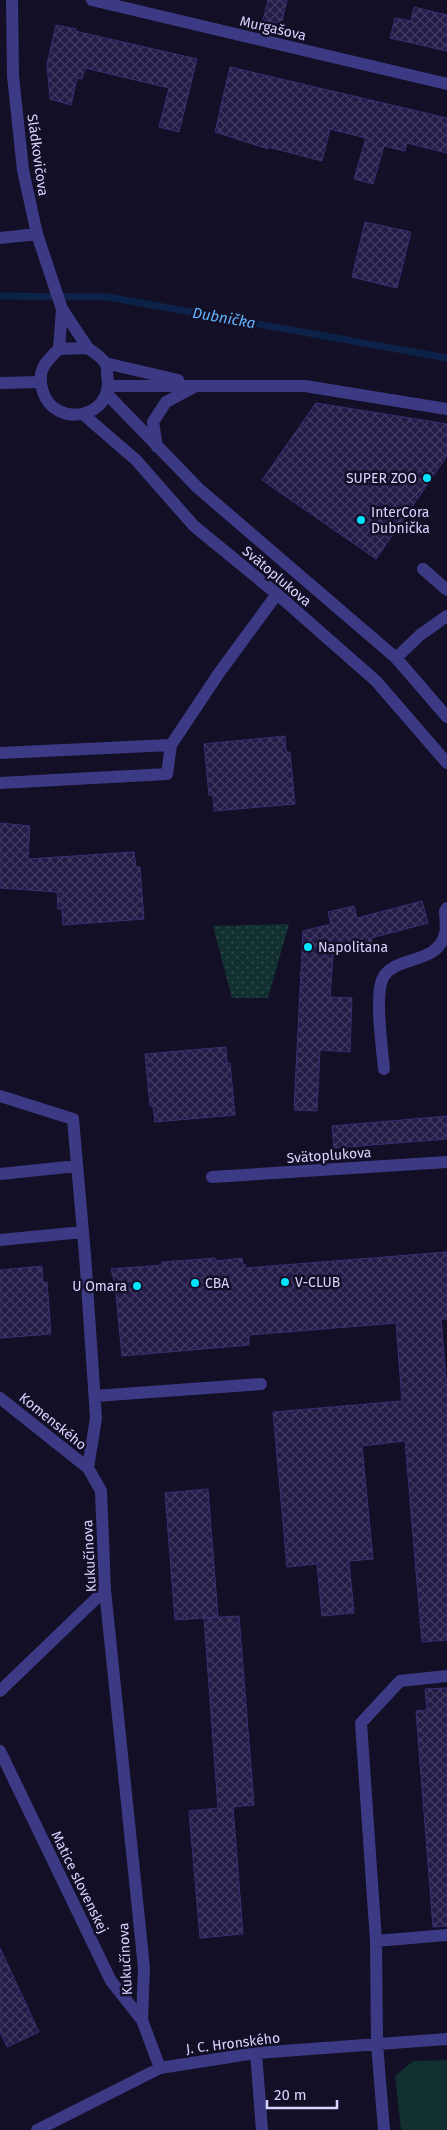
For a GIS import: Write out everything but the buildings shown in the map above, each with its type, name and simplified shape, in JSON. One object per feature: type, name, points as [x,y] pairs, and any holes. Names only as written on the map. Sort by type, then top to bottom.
[{"type":"street","name":"Sládkovičova","points":[[12,0],[13,76],[22,170],[37,234],[62,309],[88,348]]},
{"type":"street","name":"Murgašova","points":[[92,0],[447,84]]},
{"type":"street","points":[[0,238],[37,234]]},
{"type":"street","name":"Sládkovičova","points":[[59,349],[62,309]]},
{"type":"street","points":[[105,363],[108,390],[98,407],[84,415],[61,413],[45,400],[40,382],[44,363],[59,349],[88,348],[105,363],[198,385]]},
{"type":"street","points":[[0,383],[40,382]]},
{"type":"street","points":[[157,447],[153,422],[166,402],[198,385]]},
{"type":"street","points":[[108,390],[198,385],[305,386],[447,409]]},
{"type":"street","name":"Svätoplukova","points":[[108,390],[157,447],[198,488],[396,658],[447,717]]},
{"type":"street","name":"Svätoplukova","points":[[84,415],[136,460],[194,526],[277,594],[376,681],[447,764]]},
{"type":"street","points":[[423,569],[447,590]]},
{"type":"street","points":[[0,783],[167,774],[171,744],[219,673],[277,594]]},
{"type":"street","points":[[396,658],[420,635],[447,616]]},
{"type":"street","points":[[0,753],[171,744]]},
{"type":"street","points":[[384,1069],[379,1008],[382,979],[394,967],[420,958],[438,948],[445,934],[445,911],[447,908]]},
{"type":"street","points":[[0,1096],[73,1119],[96,1418],[88,1468]]},
{"type":"street","name":"Svätoplukova","points":[[212,1177],[447,1162]]},
{"type":"street","points":[[0,1174],[77,1166]]},
{"type":"street","points":[[0,1240],[83,1232]]},
{"type":"street","points":[[95,1396],[261,1384]]},
{"type":"street","name":"Komenského","points":[[0,1398],[88,1468]]},
{"type":"street","name":"Kukučínova","points":[[88,1468],[101,1491],[105,1590],[144,1968],[142,2020],[160,2068]]},
{"type":"street","points":[[0,1691],[105,1590]]},
{"type":"street","points":[[384,2130],[377,2044],[376,1941],[361,1722],[400,1680],[447,1676]]},
{"type":"street","name":"Matice slovenskej","points":[[0,1751],[111,1981],[142,2020]]},
{"type":"street","points":[[376,1941],[447,1935]]},
{"type":"street","name":"J. C. Hronského","points":[[37,2130],[160,2068],[256,2053],[447,2039]]},
{"type":"street","points":[[256,2053],[262,2130]]},
{"type":"green space","points":[[289,924],[268,998],[232,998],[213,926]]},
{"type":"green space","points":[[447,2060],[447,2130],[401,2130],[395,2076],[413,2061]]},
{"type":"waterway","name":"Dubnička","points":[[0,296],[108,297],[447,358]]},
{"type":"place","name":"SUPER ZOO","points":[[427,478]]},
{"type":"place","name":"InterCora Dubnička","points":[[361,520]]},
{"type":"place","name":"Napolitana","points":[[308,947]]},
{"type":"place","name":"V-CLUB","points":[[285,1282]]},
{"type":"place","name":"CBA","points":[[195,1283]]},
{"type":"place","name":"U Omara","points":[[137,1286]]}]
